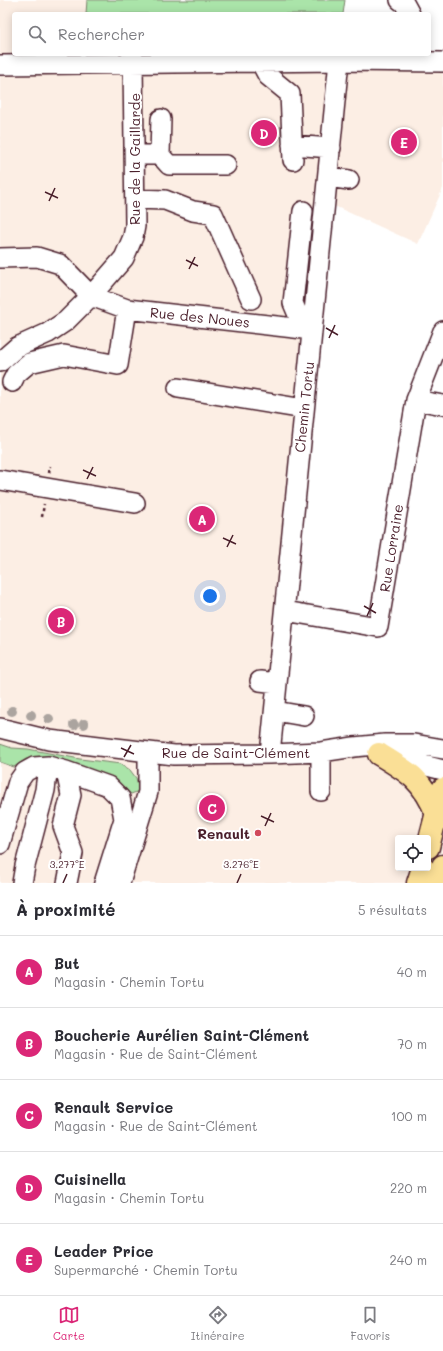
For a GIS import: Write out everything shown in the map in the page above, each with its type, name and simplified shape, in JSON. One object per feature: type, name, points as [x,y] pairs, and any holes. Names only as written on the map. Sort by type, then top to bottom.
[{"type":"main road","points":[[379,754],[410,773],[421,784],[431,800],[436,814]]},
{"type":"main road","points":[[431,835],[443,789]]},
{"type":"main road","points":[[438,883],[443,866]]},
{"type":"main road","points":[[418,883],[421,871]]},
{"type":"street","points":[[400,0],[404,3],[409,12]]},
{"type":"street","points":[[0,65],[133,62],[339,61],[411,58],[443,62]]},
{"type":"street","points":[[260,61],[268,76],[290,94],[292,152],[331,148]]},
{"type":"street","name":"Chemin Tortu","points":[[270,754],[275,712],[269,682],[285,611],[304,409],[308,329],[328,177],[339,61]]},
{"type":"street","name":"Rue de la Gaillarde","points":[[0,362],[17,347],[48,333],[66,321],[91,296],[124,258],[129,248],[135,226],[133,62]]},
{"type":"street","points":[[161,120],[160,155],[169,165],[226,165]]},
{"type":"street","points":[[135,154],[160,155]]},
{"type":"street","points":[[328,177],[349,180]]},
{"type":"street","points":[[135,199],[165,200],[193,211],[213,214],[251,299]]},
{"type":"street","points":[[303,211],[293,303],[308,329]]},
{"type":"street","points":[[0,258],[37,257],[60,264],[91,296]]},
{"type":"street","name":"Rue des Noues","points":[[91,296],[127,309],[308,329]]},
{"type":"street","points":[[12,382],[16,374],[29,363],[64,355],[118,365],[127,309]]},
{"type":"street","name":"Rue Lorraine","points":[[285,611],[378,627],[416,400],[443,331]]},
{"type":"street","points":[[178,388],[304,409]]},
{"type":"street","points":[[416,400],[443,405]]},
{"type":"street","points":[[0,480],[135,503]]},
{"type":"street","points":[[275,712],[304,716]]},
{"type":"street","name":"Rue de Saint-Clément","points":[[0,728],[49,740],[174,755],[321,752],[385,744],[414,744],[443,749]]},
{"type":"street","name":"Rue de Saint-Clément","points":[[354,747],[443,770]]},
{"type":"street","points":[[120,883],[148,792],[148,752]]},
{"type":"street","points":[[321,752],[321,792]]},
{"type":"street","points":[[22,883],[45,790],[48,766]]},
{"type":"street","points":[[0,844],[18,782],[25,772],[34,767],[48,766],[108,786],[120,798],[124,819],[104,883]]},
{"type":"street","points":[[66,771],[71,795],[63,826],[73,853],[67,883]]},
{"type":"shaded area","points":[[0,0],[87,0],[86,12],[12,12],[12,56],[82,56],[82,62],[443,63],[443,188],[418,244],[319,199],[268,744],[443,765],[443,883],[0,883]]},
{"type":"green space","points":[[87,0],[345,0],[343,12],[86,12]]},
{"type":"green space","points":[[0,744],[12,748],[28,749],[80,759],[121,764],[130,770],[136,778],[139,791],[131,794],[124,787],[42,759],[26,759],[14,767],[0,762]]},
{"type":"place","name":"Cuisinella","points":[[264,133]]},
{"type":"place","name":"Leader Price","points":[[404,142]]},
{"type":"place","name":"But","points":[[202,519]]},
{"type":"place","name":"Boucherie Aurélien Saint-Clément","points":[[61,621]]},
{"type":"place","name":"Renault Service","points":[[212,808]]},
{"type":"place","name":"Renault","points":[[258,833]]}]
